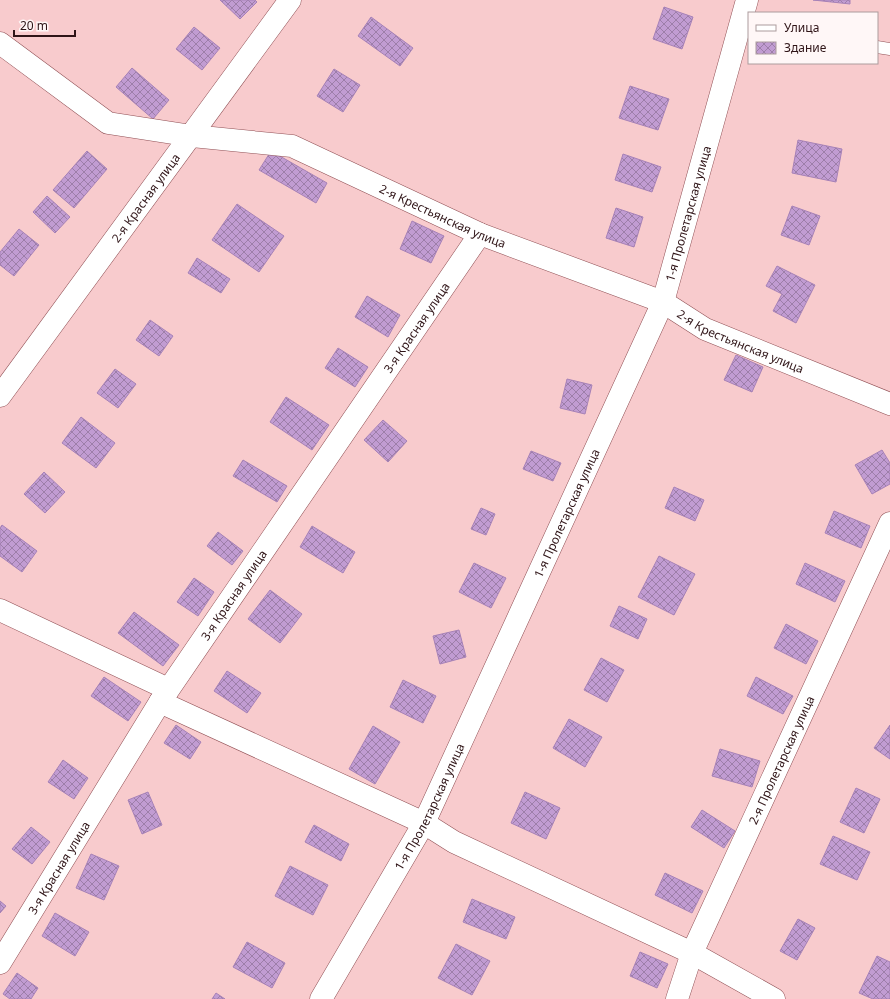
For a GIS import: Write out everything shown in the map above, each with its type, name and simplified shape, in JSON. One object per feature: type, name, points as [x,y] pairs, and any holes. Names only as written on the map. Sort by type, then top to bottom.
[{"type":"street","name":"2-я Красная улица","points":[[0,396],[192,136],[290,0]]},
{"type":"street","name":"1-я Пролетарская улица","points":[[321,999],[424,823],[663,302],[746,14]]},
{"type":"street","name":"2-я Крестьянская улица","points":[[0,43],[108,123],[192,136],[292,146],[480,234],[663,302],[705,329],[890,404]]},
{"type":"street","name":"3-я Красная улица","points":[[0,963],[164,695],[480,234]]},
{"type":"street","name":"2-я Пролетарская улица","points":[[677,999],[692,953],[890,523]]},
{"type":"street","points":[[0,610],[164,695],[424,823],[454,842],[692,953],[774,999]]},
{"type":"lane","points":[[878,47],[890,49]]},
{"type":"building","points":[[220,0],[255,0],[257,2],[240,19]]},
{"type":"building","points":[[813,0],[850,0],[850,4]]},
{"type":"building","points":[[664,7],[693,17],[682,49],[653,39]]},
{"type":"building","points":[[371,17],[413,48],[400,66],[358,36]]},
{"type":"building","points":[[194,27],[220,48],[202,70],[176,49]]},
{"type":"building","points":[[132,68],[169,100],[153,119],[116,87]]},
{"type":"building","points":[[334,69],[360,85],[343,112],[317,96]]},
{"type":"building","points":[[630,86],[669,99],[658,130],[619,118]]},
{"type":"building","points":[[798,140],[842,149],[836,182],[792,173]]},
{"type":"building","points":[[87,151],[107,169],[74,208],[53,190]]},
{"type":"building","points":[[271,151],[327,183],[316,203],[259,170]]},
{"type":"building","points":[[623,154],[661,167],[652,192],[615,180]]},
{"type":"building","points":[[47,196],[70,217],[55,233],[33,212]]},
{"type":"building","points":[[237,204],[284,236],[259,272],[212,240]]},
{"type":"building","points":[[792,206],[820,216],[809,245],[781,235]]},
{"type":"building","points":[[616,208],[643,217],[634,247],[606,238]]},
{"type":"building","points":[[412,221],[444,236],[431,263],[400,249]]},
{"type":"building","points":[[19,229],[39,245],[14,276],[0,265],[0,252]]},
{"type":"building","points":[[197,258],[230,279],[221,293],[188,273]]},
{"type":"building","points":[[777,266],[815,285],[796,323],[773,311],[782,294],[766,286]]},
{"type":"building","points":[[367,296],[400,315],[388,337],[355,317]]},
{"type":"building","points":[[150,320],[173,336],[159,356],[136,340]]},
{"type":"building","points":[[338,348],[368,367],[355,387],[325,368]]},
{"type":"building","points":[[736,355],[763,367],[752,392],[724,380]]},
{"type":"building","points":[[115,369],[136,384],[118,408],[97,393]]},
{"type":"building","points":[[567,379],[592,385],[585,414],[560,408]]},
{"type":"building","points":[[286,397],[329,425],[312,450],[270,422]]},
{"type":"building","points":[[81,417],[115,443],[96,468],[62,443]]},
{"type":"building","points":[[383,420],[407,441],[388,462],[364,440]]},
{"type":"building","points":[[882,450],[890,463],[890,484],[872,494],[855,465]]},
{"type":"building","points":[[531,451],[561,463],[553,481],[523,469]]},
{"type":"building","points":[[243,460],[287,486],[277,502],[233,476]]},
{"type":"building","points":[[44,472],[65,492],[45,513],[24,494]]},
{"type":"building","points":[[674,487],[704,500],[695,521],[665,508]]},
{"type":"building","points":[[481,508],[495,514],[486,535],[471,529]]},
{"type":"building","points":[[834,511],[870,526],[861,548],[825,533]]},
{"type":"building","points":[[2,525],[37,551],[22,572],[0,556],[0,528]]},
{"type":"building","points":[[312,526],[355,552],[343,573],[300,547]]},
{"type":"building","points":[[218,532],[243,551],[232,565],[207,546]]},
{"type":"building","points":[[659,556],[695,574],[674,615],[638,597]]},
{"type":"building","points":[[474,563],[506,578],[491,608],[459,592]]},
{"type":"building","points":[[805,563],[845,581],[835,602],[796,584]]},
{"type":"building","points":[[194,578],[214,592],[198,616],[177,602]]},
{"type":"building","points":[[270,590],[302,614],[280,643],[248,619]]},
{"type":"building","points":[[619,606],[647,619],[638,639],[610,626]]},
{"type":"building","points":[[134,612],[179,645],[163,666],[118,633]]},
{"type":"building","points":[[786,624],[818,641],[806,664],[774,648]]},
{"type":"building","points":[[459,630],[466,657],[440,664],[433,636]]},
{"type":"building","points":[[601,658],[624,670],[607,702],[584,690]]},
{"type":"building","points":[[227,671],[261,693],[247,713],[214,691]]},
{"type":"building","points":[[104,677],[141,702],[128,721],[91,696]]},
{"type":"building","points":[[756,677],[793,696],[783,714],[747,696]]},
{"type":"building","points":[[403,680],[436,696],[423,723],[390,707]]},
{"type":"building","points":[[569,719],[602,737],[585,767],[553,748]]},
{"type":"building","points":[[176,725],[201,742],[190,759],[164,743]]},
{"type":"building","points":[[890,725],[890,759],[874,748]]},
{"type":"building","points":[[373,726],[400,742],[375,784],[349,769]]},
{"type":"building","points":[[720,749],[760,761],[752,787],[712,776]]},
{"type":"building","points":[[63,760],[88,778],[74,799],[48,782]]},
{"type":"building","points":[[856,788],[880,799],[864,833],[840,822]]},
{"type":"building","points":[[148,792],[162,825],[142,834],[128,800]]},
{"type":"building","points":[[525,792],[560,808],[546,839],[511,823]]},
{"type":"building","points":[[702,810],[735,831],[724,848],[691,827]]},
{"type":"building","points":[[314,825],[349,844],[341,861],[305,842]]},
{"type":"building","points":[[31,827],[50,842],[32,864],[12,849]]},
{"type":"building","points":[[833,836],[870,852],[857,880],[820,864]]},
{"type":"building","points":[[91,854],[119,866],[104,900],[76,888]]},
{"type":"building","points":[[290,866],[328,885],[313,915],[275,896]]},
{"type":"building","points":[[665,873],[703,891],[692,913],[655,895]]},
{"type":"building","points":[[472,899],[515,917],[506,939],[463,922]]},
{"type":"building","points":[[0,901],[6,906],[0,913]]},
{"type":"building","points":[[55,913],[89,932],[75,956],[42,936]]},
{"type":"building","points":[[798,919],[815,928],[797,960],[780,951]]},
{"type":"building","points":[[247,942],[285,963],[272,988],[233,967]]},
{"type":"building","points":[[456,944],[490,961],[472,995],[438,978]]},
{"type":"building","points":[[640,952],[668,964],[657,988],[630,976]]},
{"type":"building","points":[[877,956],[890,962],[890,999],[873,999],[859,993]]},
{"type":"building","points":[[17,973],[38,988],[31,999],[10,999],[3,994]]},
{"type":"building","points":[[216,993],[225,999],[212,999]]}]
